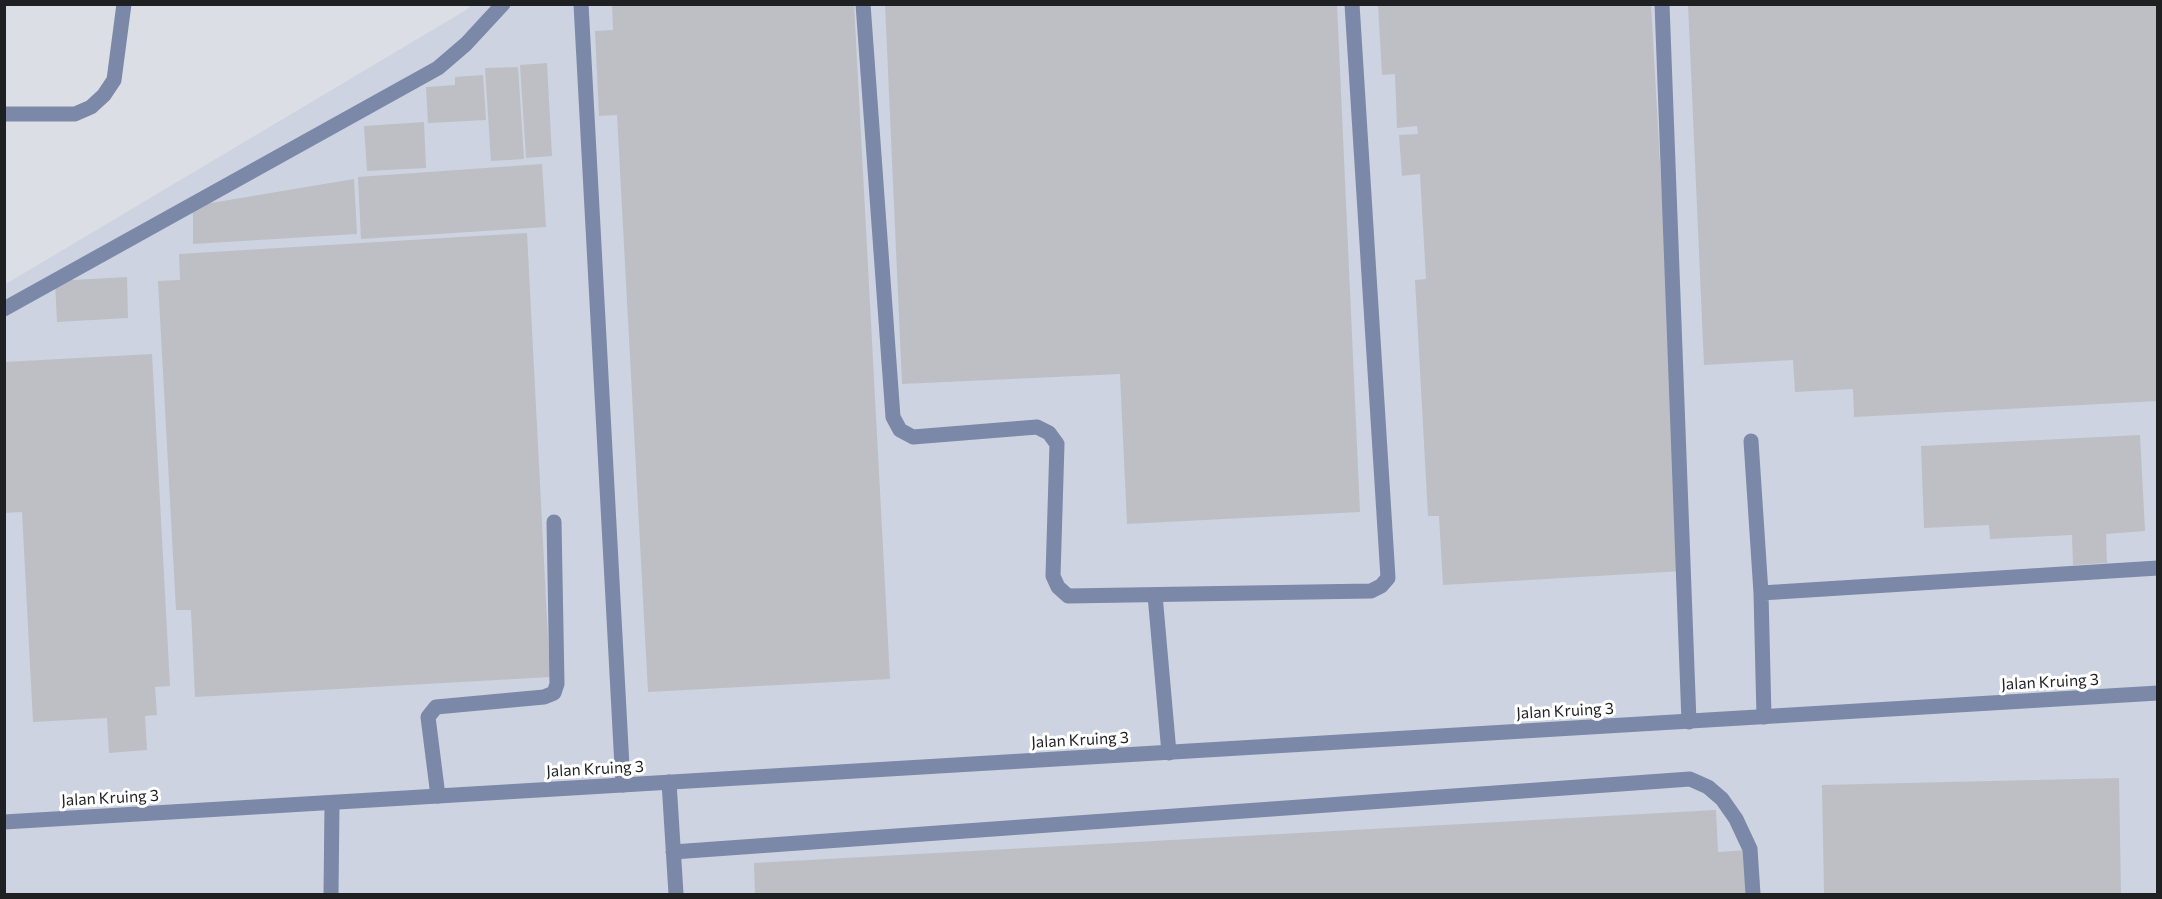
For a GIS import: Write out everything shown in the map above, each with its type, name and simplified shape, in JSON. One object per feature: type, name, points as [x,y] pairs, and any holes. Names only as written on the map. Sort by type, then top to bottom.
[{"type":"street","points":[[4,114],[75,114],[91,107],[104,95],[114,80],[124,4]]},
{"type":"street","points":[[4,309],[438,68],[466,44],[503,4]]},
{"type":"street","points":[[580,4],[623,785]]},
{"type":"street","points":[[863,4],[893,417],[900,430],[913,437],[1037,428],[1049,433],[1058,444],[1053,576],[1058,587],[1068,596],[1371,591],[1381,586],[1388,578],[1352,4]]},
{"type":"street","points":[[1662,4],[1689,722]]},
{"type":"street","points":[[1751,441],[1761,593],[1764,717]]},
{"type":"street","points":[[438,796],[428,717],[436,707],[544,697],[554,693],[557,684],[554,522]]},
{"type":"street","points":[[1761,593],[2157,568]]},
{"type":"street","points":[[1155,595],[1169,753]]},
{"type":"street","name":"Jalan Kruing 3","points":[[4,822],[2157,693]]},
{"type":"street","points":[[673,852],[1690,779],[1708,787],[1722,799],[1736,819],[1750,849],[1753,894]]},
{"type":"street","points":[[669,782],[676,894]]},
{"type":"street","points":[[331,894],[332,803]]},
{"type":"shaded area","points":[[471,5],[2157,5],[2157,894],[5,894],[4,285]]},
{"type":"building","points":[[612,4],[854,4],[890,679],[648,692],[617,115],[599,116],[595,31],[613,30]]},
{"type":"building","points":[[885,4],[1337,4],[1360,512],[1127,524],[1120,374],[902,384]]},
{"type":"building","points":[[1378,4],[1651,4],[1683,571],[1443,585],[1439,516],[1428,516],[1415,280],[1426,279],[1420,174],[1402,176],[1399,135],[1418,134],[1417,126],[1397,128],[1395,74],[1382,75]]},
{"type":"building","points":[[1688,4],[2158,4],[2158,401],[1854,417],[1853,389],[1795,392],[1793,360],[1704,365]]},
{"type":"building","points":[[547,63],[552,156],[526,158],[520,65]]},
{"type":"building","points":[[518,67],[524,159],[491,161],[485,68]]},
{"type":"building","points":[[483,75],[486,120],[428,123],[426,87],[455,85],[455,77]]},
{"type":"building","points":[[424,122],[426,168],[367,171],[364,126]]},
{"type":"building","points":[[542,164],[546,227],[361,239],[358,177]]},
{"type":"building","points":[[354,179],[357,234],[193,244],[193,206]]},
{"type":"building","points":[[527,233],[550,677],[195,697],[191,610],[176,610],[158,281],[180,280],[179,254]]},
{"type":"building","points":[[127,277],[128,318],[57,322],[55,281]]},
{"type":"building","points":[[152,354],[170,686],[155,687],[157,715],[145,716],[147,750],[109,753],[107,718],[33,722],[22,512],[4,513],[4,362]]},
{"type":"building","points":[[2140,435],[2145,531],[2106,534],[2107,563],[2073,565],[2072,535],[1990,539],[1989,525],[1924,528],[1921,446]]},
{"type":"building","points":[[2119,778],[2121,894],[1824,894],[1822,785]]},
{"type":"building","points":[[1716,810],[1718,852],[1746,850],[1748,894],[755,894],[754,863]]}]
